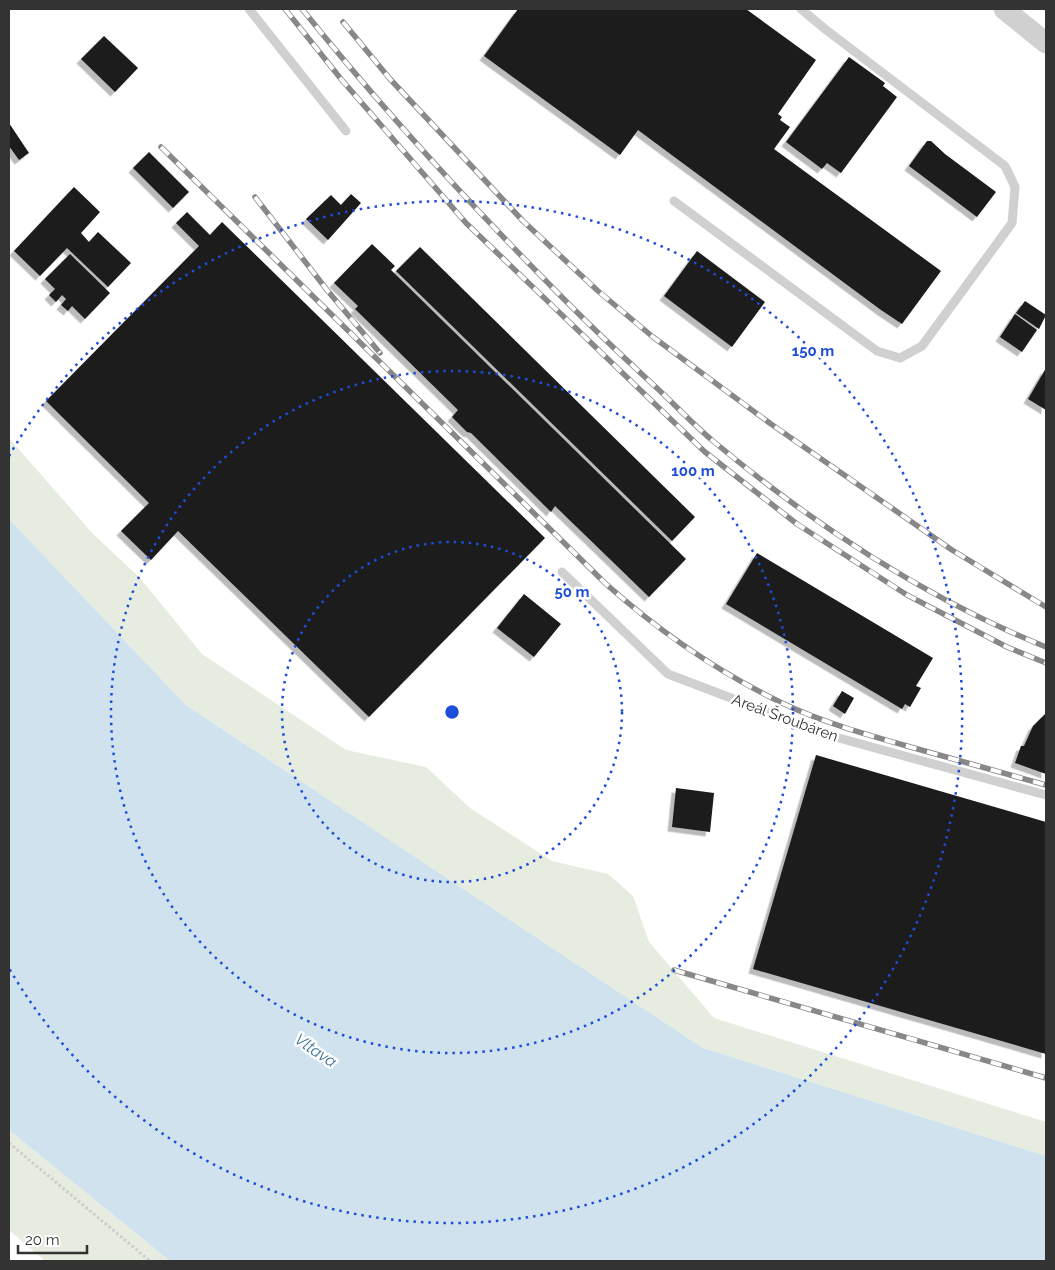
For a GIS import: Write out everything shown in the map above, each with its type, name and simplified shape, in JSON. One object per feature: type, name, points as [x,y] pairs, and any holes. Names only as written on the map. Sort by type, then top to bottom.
[{"type":"street","points":[[1004,9],[1046,43]]},
{"type":"lane","points":[[249,9],[346,131]]},
{"type":"lane","points":[[674,201],[877,351],[900,358],[922,346],[1012,223],[1015,186],[1005,166],[801,9]]},
{"type":"lane","name":"Areál Šroubáren","points":[[562,572],[668,674],[828,735],[1046,795]]},
{"type":"path","points":[[9,1143],[150,1261]]},
{"type":"shaded area","points":[[9,438],[94,535],[140,578],[202,654],[346,750],[426,767],[470,808],[552,861],[608,874],[633,896],[649,942],[714,1018],[1046,1122],[1046,1156],[703,1048],[186,705],[9,519]]},
{"type":"shaded area","points":[[9,1130],[170,1261],[45,1261],[9,1230]]},
{"type":"water","name":"Vltava","points":[[9,519],[186,705],[703,1048],[1046,1156],[1046,1261],[170,1261],[9,1130]]},
{"type":"building","points":[[518,9],[746,9],[816,60],[778,114],[782,117],[780,120],[790,127],[774,149],[941,271],[902,324],[638,130],[620,155],[484,56]]},
{"type":"building","points":[[104,36],[138,68],[115,92],[81,59]]},
{"type":"building","points":[[849,57],[885,83],[883,86],[897,97],[841,173],[827,163],[822,169],[786,142]]},
{"type":"building","points":[[9,123],[29,153],[19,160],[9,146]]},
{"type":"building","points":[[927,141],[931,141],[945,154],[996,192],[977,217],[909,166]]},
{"type":"building","points":[[149,152],[189,192],[173,208],[133,168]]},
{"type":"building","points":[[74,187],[100,212],[81,233],[89,242],[98,232],[131,263],[108,287],[67,248],[40,276],[14,251]]},
{"type":"building","points":[[351,194],[361,203],[328,240],[306,219],[331,195],[341,205]]},
{"type":"building","points":[[187,212],[210,235],[222,222],[545,538],[369,717],[178,531],[151,560],[121,531],[149,503],[46,401],[199,246],[176,223]]},
{"type":"building","points":[[372,244],[395,266],[391,270],[686,559],[649,597],[555,506],[551,512],[471,433],[467,432],[452,417],[458,410],[355,309],[358,306],[334,283]]},
{"type":"building","points":[[420,247],[695,517],[672,541],[396,271]]},
{"type":"building","points":[[697,251],[765,302],[732,347],[664,296]]},
{"type":"building","points":[[70,254],[110,293],[85,319],[72,306],[68,311],[61,305],[66,299],[62,295],[56,302],[49,295],[55,289],[45,279]]},
{"type":"building","points":[[1025,301],[1046,315],[1039,329],[1016,313]]},
{"type":"building","points":[[1015,314],[1037,330],[1022,352],[1000,337]]},
{"type":"building","points":[[1046,368],[1046,410],[1028,399]]},
{"type":"building","points":[[757,553],[933,658],[916,686],[921,688],[910,707],[905,704],[902,709],[726,604]]},
{"type":"building","points":[[524,594],[561,624],[534,657],[497,628]]},
{"type":"building","points":[[842,691],[854,698],[845,714],[833,706]]},
{"type":"building","points":[[1046,713],[1046,774],[1015,763],[1021,746],[1024,746],[1033,726]]},
{"type":"building","points":[[816,755],[1046,822],[1046,1054],[753,969]]},
{"type":"building","points":[[676,788],[714,793],[710,832],[672,827]]},
{"type":"railway","points":[[285,9],[341,79],[466,223],[705,452],[797,524],[907,595],[1007,647],[1046,663]]},
{"type":"railway","points":[[302,9],[392,116],[486,219],[591,326],[713,441],[790,501],[872,557],[958,606],[1046,647]]},
{"type":"railway","points":[[343,22],[390,79],[523,221],[598,291],[653,337],[771,424],[952,550],[1046,607]]},
{"type":"railway","points":[[161,147],[606,584],[626,602],[690,650],[758,691],[812,716],[875,737],[1046,785]]},
{"type":"railway","points":[[255,197],[327,290],[380,353]]},
{"type":"railway","points":[[674,970],[1046,1078]]}]
